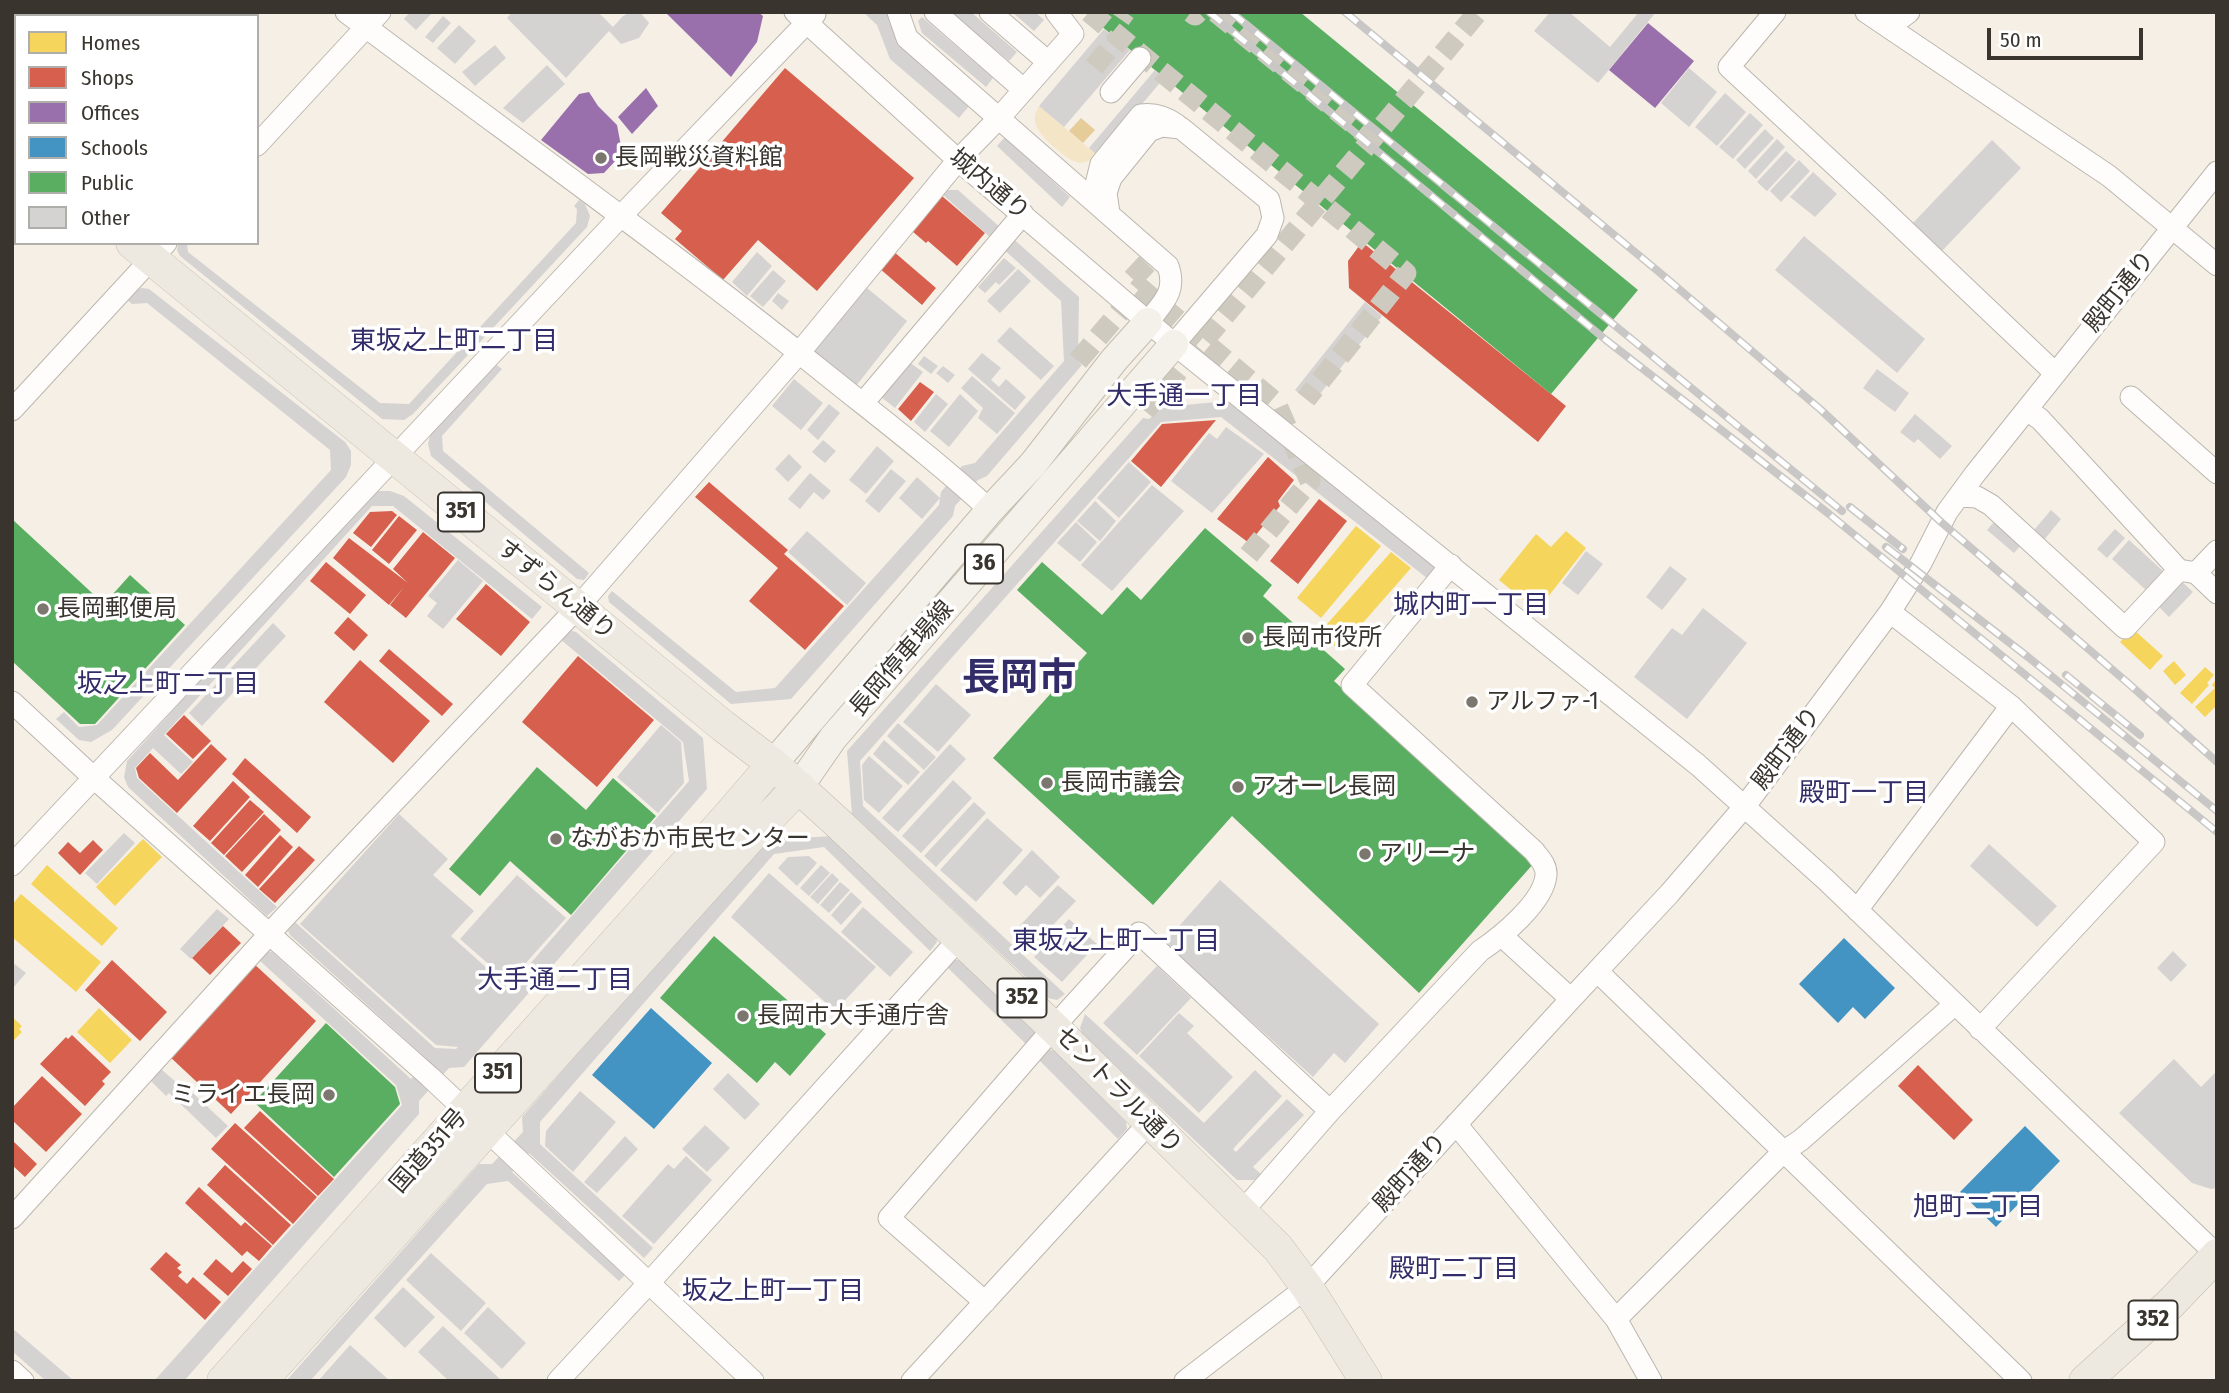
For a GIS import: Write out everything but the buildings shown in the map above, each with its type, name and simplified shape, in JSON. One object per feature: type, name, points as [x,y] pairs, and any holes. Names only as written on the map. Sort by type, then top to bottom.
[{"type":"highway","name":"すずらん通り","points":[[149,248],[395,457],[799,787]]},
{"type":"highway","name":"国道351号","points":[[261,1381],[773,764]]},
{"type":"highway","name":"セントラル通り","points":[[799,787],[1054,1028],[1242,1212],[1278,1248],[1307,1287]]},
{"type":"highway","name":"国道351号","points":[[223,1381],[799,787]]},
{"type":"highway","name":"352","points":[[2085,1381],[2170,1304],[2217,1255]]},
{"type":"highway","name":"352","points":[[1307,1287],[1366,1381]]},
{"type":"main road","name":"長岡停車場線","points":[[773,764],[990,510],[1033,464],[1114,360],[1148,322]]},
{"type":"main road","name":"長岡停車場線","points":[[799,787],[833,738],[1174,344]]},
{"type":"street","points":[[346,12],[373,20],[489,120],[621,216],[799,352],[990,510]]},
{"type":"street","points":[[898,12],[907,38],[1168,266],[1173,280],[1169,295],[1148,322]]},
{"type":"street","points":[[935,12],[1024,89]]},
{"type":"street","points":[[990,12],[1048,62]]},
{"type":"street","points":[[12,1218],[271,935],[578,607],[799,352],[958,160],[1073,34],[1056,12]]},
{"type":"street","points":[[1775,12],[1729,67],[2054,373]]},
{"type":"street","points":[[1866,12],[2109,176],[2217,265]]},
{"type":"street","points":[[1889,27],[1909,12]]},
{"type":"street","points":[[12,865],[770,59],[806,16]]},
{"type":"street","name":"城内通り","points":[[806,16],[958,160],[1174,344],[1451,565],[1745,806],[2217,1255]]},
{"type":"street","points":[[259,143],[373,20]]},
{"type":"street","points":[[1111,85],[1140,58]]},
{"type":"street","points":[[1110,213],[1106,193],[1111,178],[1149,131],[1162,126],[1181,128],[1269,200],[1273,218],[1267,235],[1174,344]]},
{"type":"street","name":"殿町通り","points":[[1185,1381],[1307,1287],[1670,894],[1745,806],[1890,612],[1921,563],[1947,512],[1975,474],[2217,172]]},
{"type":"street","points":[[863,403],[1023,214]]},
{"type":"street","points":[[12,410],[149,248]]},
{"type":"street","points":[[2131,397],[2217,473]]},
{"type":"street","points":[[2027,410],[2040,419],[2188,571],[2217,593]]},
{"type":"street","points":[[1961,496],[1978,497],[1991,505],[2125,628],[2188,571],[2217,551]]},
{"type":"street","points":[[1242,1212],[1330,1111],[1480,951],[1502,936],[1536,898],[1546,875],[1544,864],[1534,850],[1352,685],[1451,565]]},
{"type":"street","points":[[1890,612],[2011,706],[2154,842],[1980,1029]]},
{"type":"street","points":[[12,702],[476,1121],[753,1381]]},
{"type":"street","points":[[1857,910],[2011,706]]},
{"type":"street","points":[[985,1302],[889,1218],[1139,933],[1330,1111]]},
{"type":"street","points":[[1502,936],[1571,999]]},
{"type":"street","points":[[558,1381],[960,938]]},
{"type":"street","points":[[1598,972],[2021,1381]]},
{"type":"street","points":[[1616,1319],[1783,1152],[1801,1140],[1954,1006]]},
{"type":"street","points":[[912,1381],[1149,1123]]},
{"type":"street","points":[[1456,1124],[1616,1319],[1651,1381]]},
{"type":"street","points":[[12,1371],[23,1381]]},
{"type":"shaded area","points":[[1039,106],[1098,156],[1086,162],[1077,162],[1054,147],[1035,123]]},
{"type":"shaded area","points":[[1081,118],[1095,130],[1083,143],[1069,131]]},
{"type":"tunnel","points":[[1089,12],[1406,273],[1306,399]]},
{"type":"tunnel","points":[[1120,19],[1125,12]]},
{"type":"tunnel","points":[[1191,12],[1195,15],[1198,12]]},
{"type":"tunnel","points":[[1216,12],[1372,139]]},
{"type":"tunnel","points":[[1145,411],[1478,12]]},
{"type":"tunnel","points":[[1094,67],[1119,37]]},
{"type":"tunnel","points":[[1132,264],[1148,279],[1140,288]]},
{"type":"tunnel","points":[[1078,361],[1140,288],[1276,403],[1310,481],[1243,562]]},
{"type":"railway","points":[[1209,12],[1606,340],[1829,514],[2217,832]]},
{"type":"railway","points":[[1231,12],[1842,511]]},
{"type":"railway","points":[[1345,12],[1820,409],[1941,522],[2217,762]]},
{"type":"railway","points":[[1850,507],[1903,549]]},
{"type":"railway","points":[[1886,547],[2028,657],[2217,811]]},
{"type":"railway","points":[[2066,675],[2140,735]]},
{"type":"place","name":"長岡戦災資料館","points":[[601,158]]},
{"type":"place","name":"長岡郵便局","points":[[43,609]]},
{"type":"place","name":"長岡市役所","points":[[1248,638]]},
{"type":"place","name":"アルファ-1","points":[[1472,702]]},
{"type":"place","name":"長岡市議会","points":[[1047,783]]},
{"type":"place","name":"アオーレ長岡","points":[[1238,787]]},
{"type":"place","name":"ながおか市民センター","points":[[556,839]]},
{"type":"place","name":"アリーナ","points":[[1365,854]]},
{"type":"place","name":"長岡市大手通庁舎","points":[[743,1016]]},
{"type":"place","name":"ミライエ長岡","points":[[329,1095]]},
{"type":"district","name":"東坂之上町二丁目","points":[[454,342]]},
{"type":"district","name":"大手通一丁目","points":[[1184,397]]},
{"type":"district","name":"城内町一丁目","points":[[1471,606]]},
{"type":"district","name":"長岡市","points":[[1019,679]]},
{"type":"district","name":"坂之上町二丁目","points":[[168,685]]},
{"type":"district","name":"殿町一丁目","points":[[1864,794]]},
{"type":"district","name":"東坂之上町一丁目","points":[[1116,942]]},
{"type":"district","name":"大手通二丁目","points":[[555,981]]},
{"type":"district","name":"旭町二丁目","points":[[1978,1208]]},
{"type":"district","name":"殿町二丁目","points":[[1454,1270]]},
{"type":"district","name":"坂之上町一丁目","points":[[773,1292]]}]
